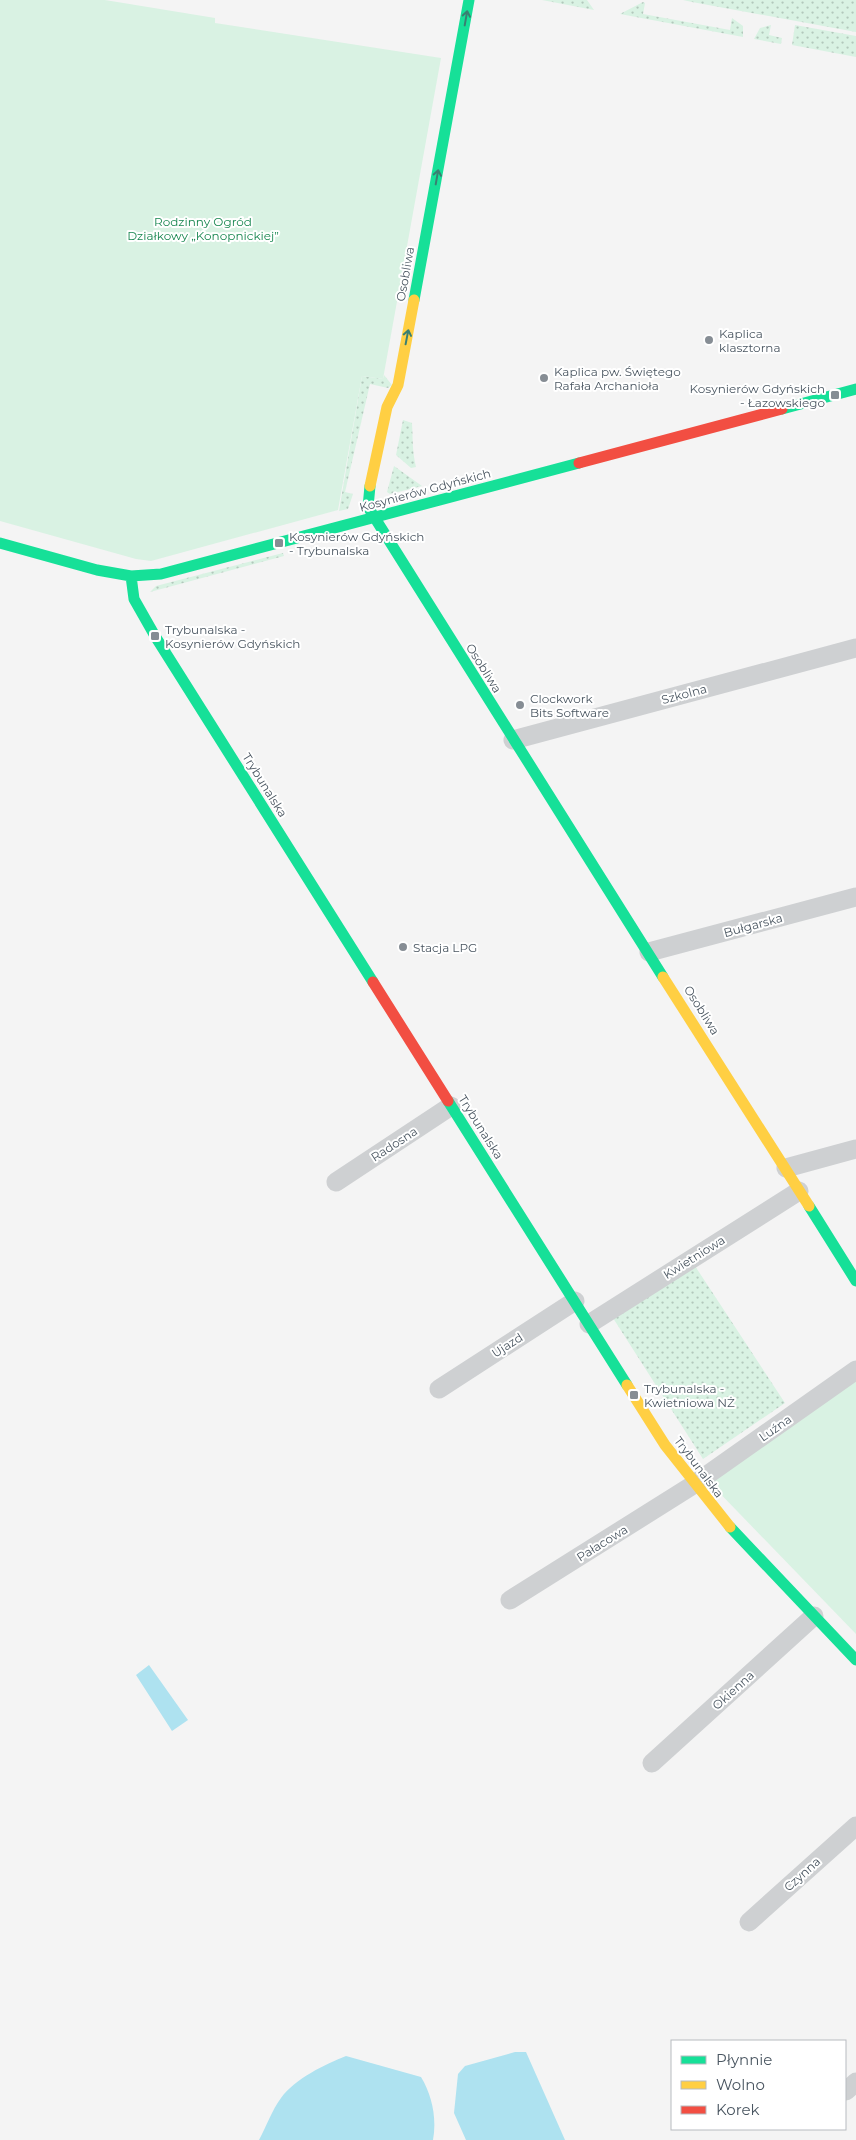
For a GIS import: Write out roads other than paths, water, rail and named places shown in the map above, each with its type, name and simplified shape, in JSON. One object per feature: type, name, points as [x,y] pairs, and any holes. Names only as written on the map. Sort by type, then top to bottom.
[{"type":"street","name":"Osobliwa","points":[[469,0],[398,385],[387,407],[367,502],[374,519],[856,1281]]},
{"type":"street","name":"Kosynierów Gdyńskich","points":[[0,543],[97,570],[131,576],[161,574],[374,519],[856,389]]},
{"type":"street","name":"Trybunalska","points":[[131,576],[134,599],[154,636],[666,1445],[694,1485],[725,1522],[856,1660]]},
{"type":"street","name":"Szkolna","points":[[513,740],[856,648]]},
{"type":"street","name":"Bułgarska","points":[[649,952],[856,897]]},
{"type":"street","name":"Radosna","points":[[336,1182],[451,1106]]},
{"type":"street","points":[[786,1168],[856,1149]]},
{"type":"street","name":"Kwietniowa","points":[[589,1324],[799,1191]]},
{"type":"street","name":"Ujazd","points":[[438,1389],[574,1301]]},
{"type":"street","name":"Luźna","points":[[694,1485],[856,1370]]},
{"type":"street","name":"Pałacowa","points":[[510,1600],[694,1485]]},
{"type":"street","name":"Okienna","points":[[652,1763],[814,1616]]},
{"type":"street","name":"Czynna","points":[[749,1922],[856,1826]]},
{"type":"water","points":[[149,1665],[188,1720],[172,1731],[136,1675]]},
{"type":"water","points":[[515,2052],[526,2052],[565,2140],[466,2140],[454,2113],[458,2074],[465,2066]]},
{"type":"water","points":[[346,2056],[421,2077],[433,2107],[433,2140],[259,2140],[281,2098],[294,2084],[311,2073]]},
{"type":"place","name":"Kaplica klasztorna","points":[[709,340]]},
{"type":"place","name":"Kaplica pw. Świętego Rafała Archanioła","points":[[544,378]]},
{"type":"place","name":"Kosynierów Gdyńskich - Łazowskiego","points":[[835,395]]},
{"type":"place","name":"Kosynierów Gdyńskich - Trybunalska","points":[[279,543]]},
{"type":"place","name":"Trybunalska - Kosynierów Gdyńskich","points":[[155,636]]},
{"type":"place","name":"Clockwork Bits Software","points":[[520,705]]},
{"type":"place","name":"Stacja LPG","points":[[403,947]]},
{"type":"place","name":"Trybunalska - Kwietniowa NŻ","points":[[634,1395]]},
{"type":"park label","name":"Rodzinny Ogród Działkowy „Konopnickiej”","points":[[203,228]]}]
